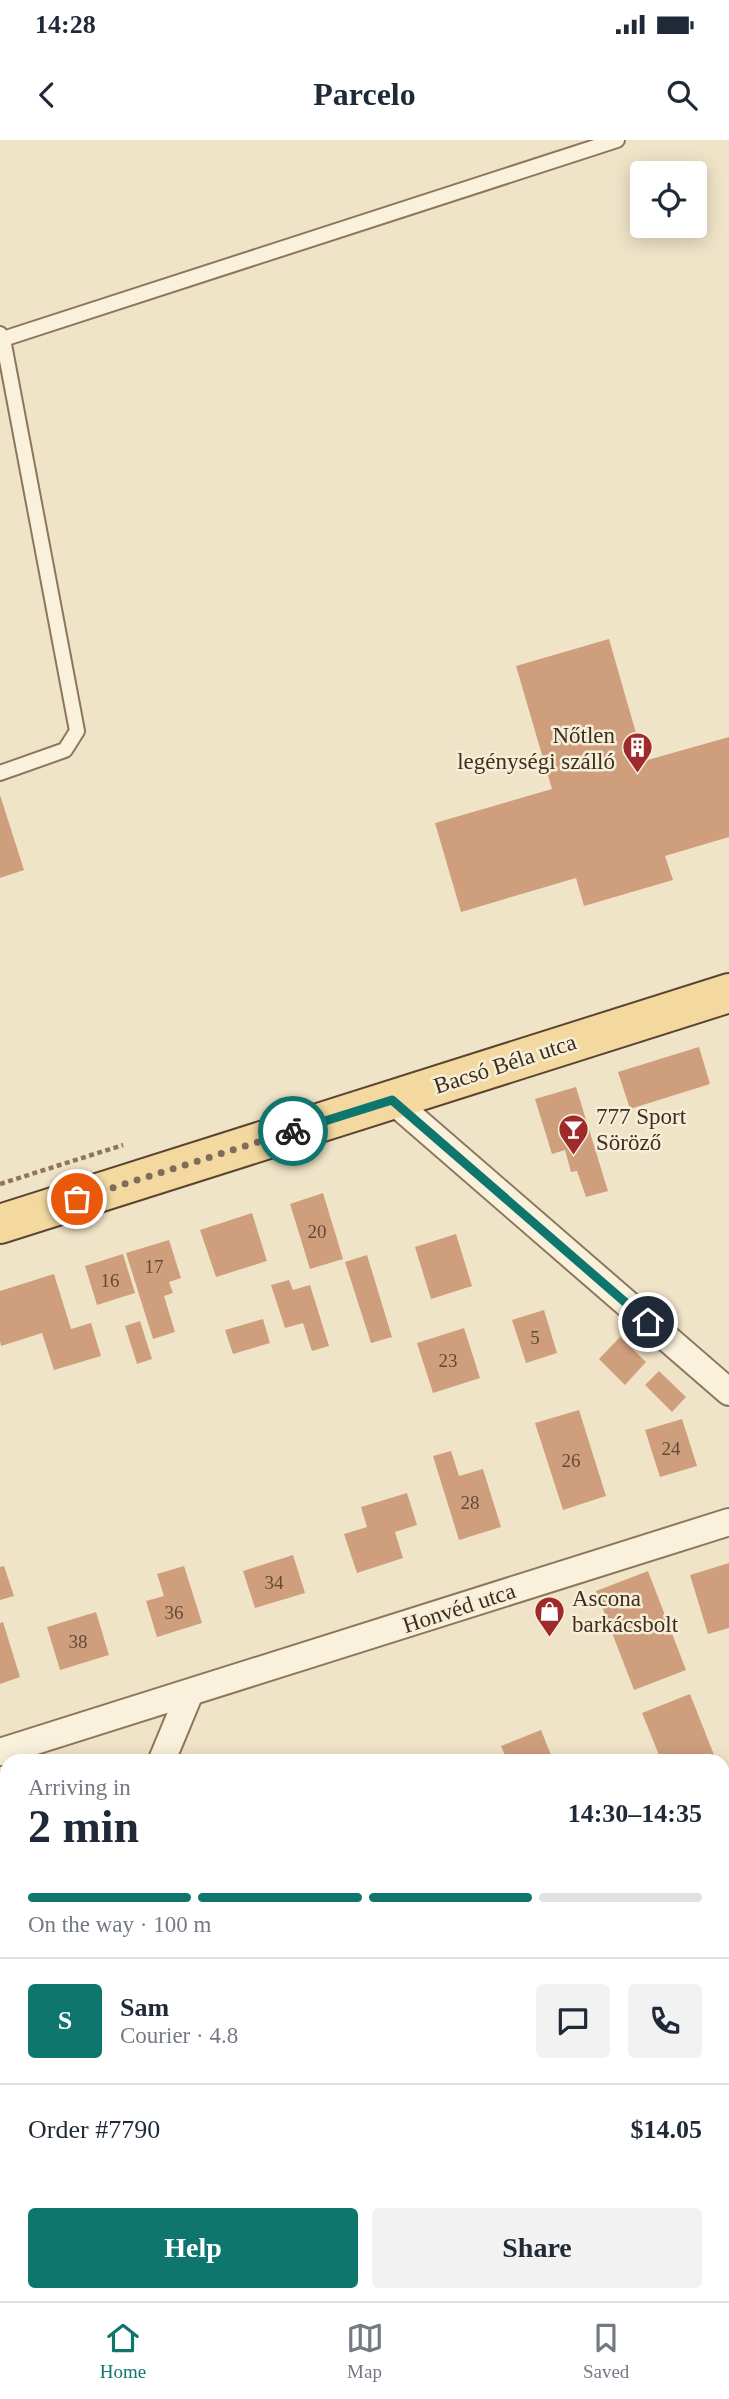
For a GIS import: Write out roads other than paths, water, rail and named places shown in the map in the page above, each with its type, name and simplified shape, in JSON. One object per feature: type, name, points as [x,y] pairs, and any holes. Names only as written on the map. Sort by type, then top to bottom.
[{"type":"main road","name":"Bacsó Béla utca","points":[[0,1224],[729,993]]},
{"type":"street","points":[[392,1100],[729,1392]]},
{"type":"street","name":"Honvéd utca","points":[[0,1752],[189,1695],[729,1522]]},
{"type":"street","points":[[164,1754],[189,1695]]},
{"type":"lane","points":[[0,773],[65,750],[77,731],[1,338],[617,140]]},
{"type":"place","name":"Nőtlen legénységi szálló","points":[[638,775]]},
{"type":"place","name":"777 Sport Söröző","points":[[573,1156]]},
{"type":"place","name":"Ascona barkácsbolt","points":[[549,1638]]}]
